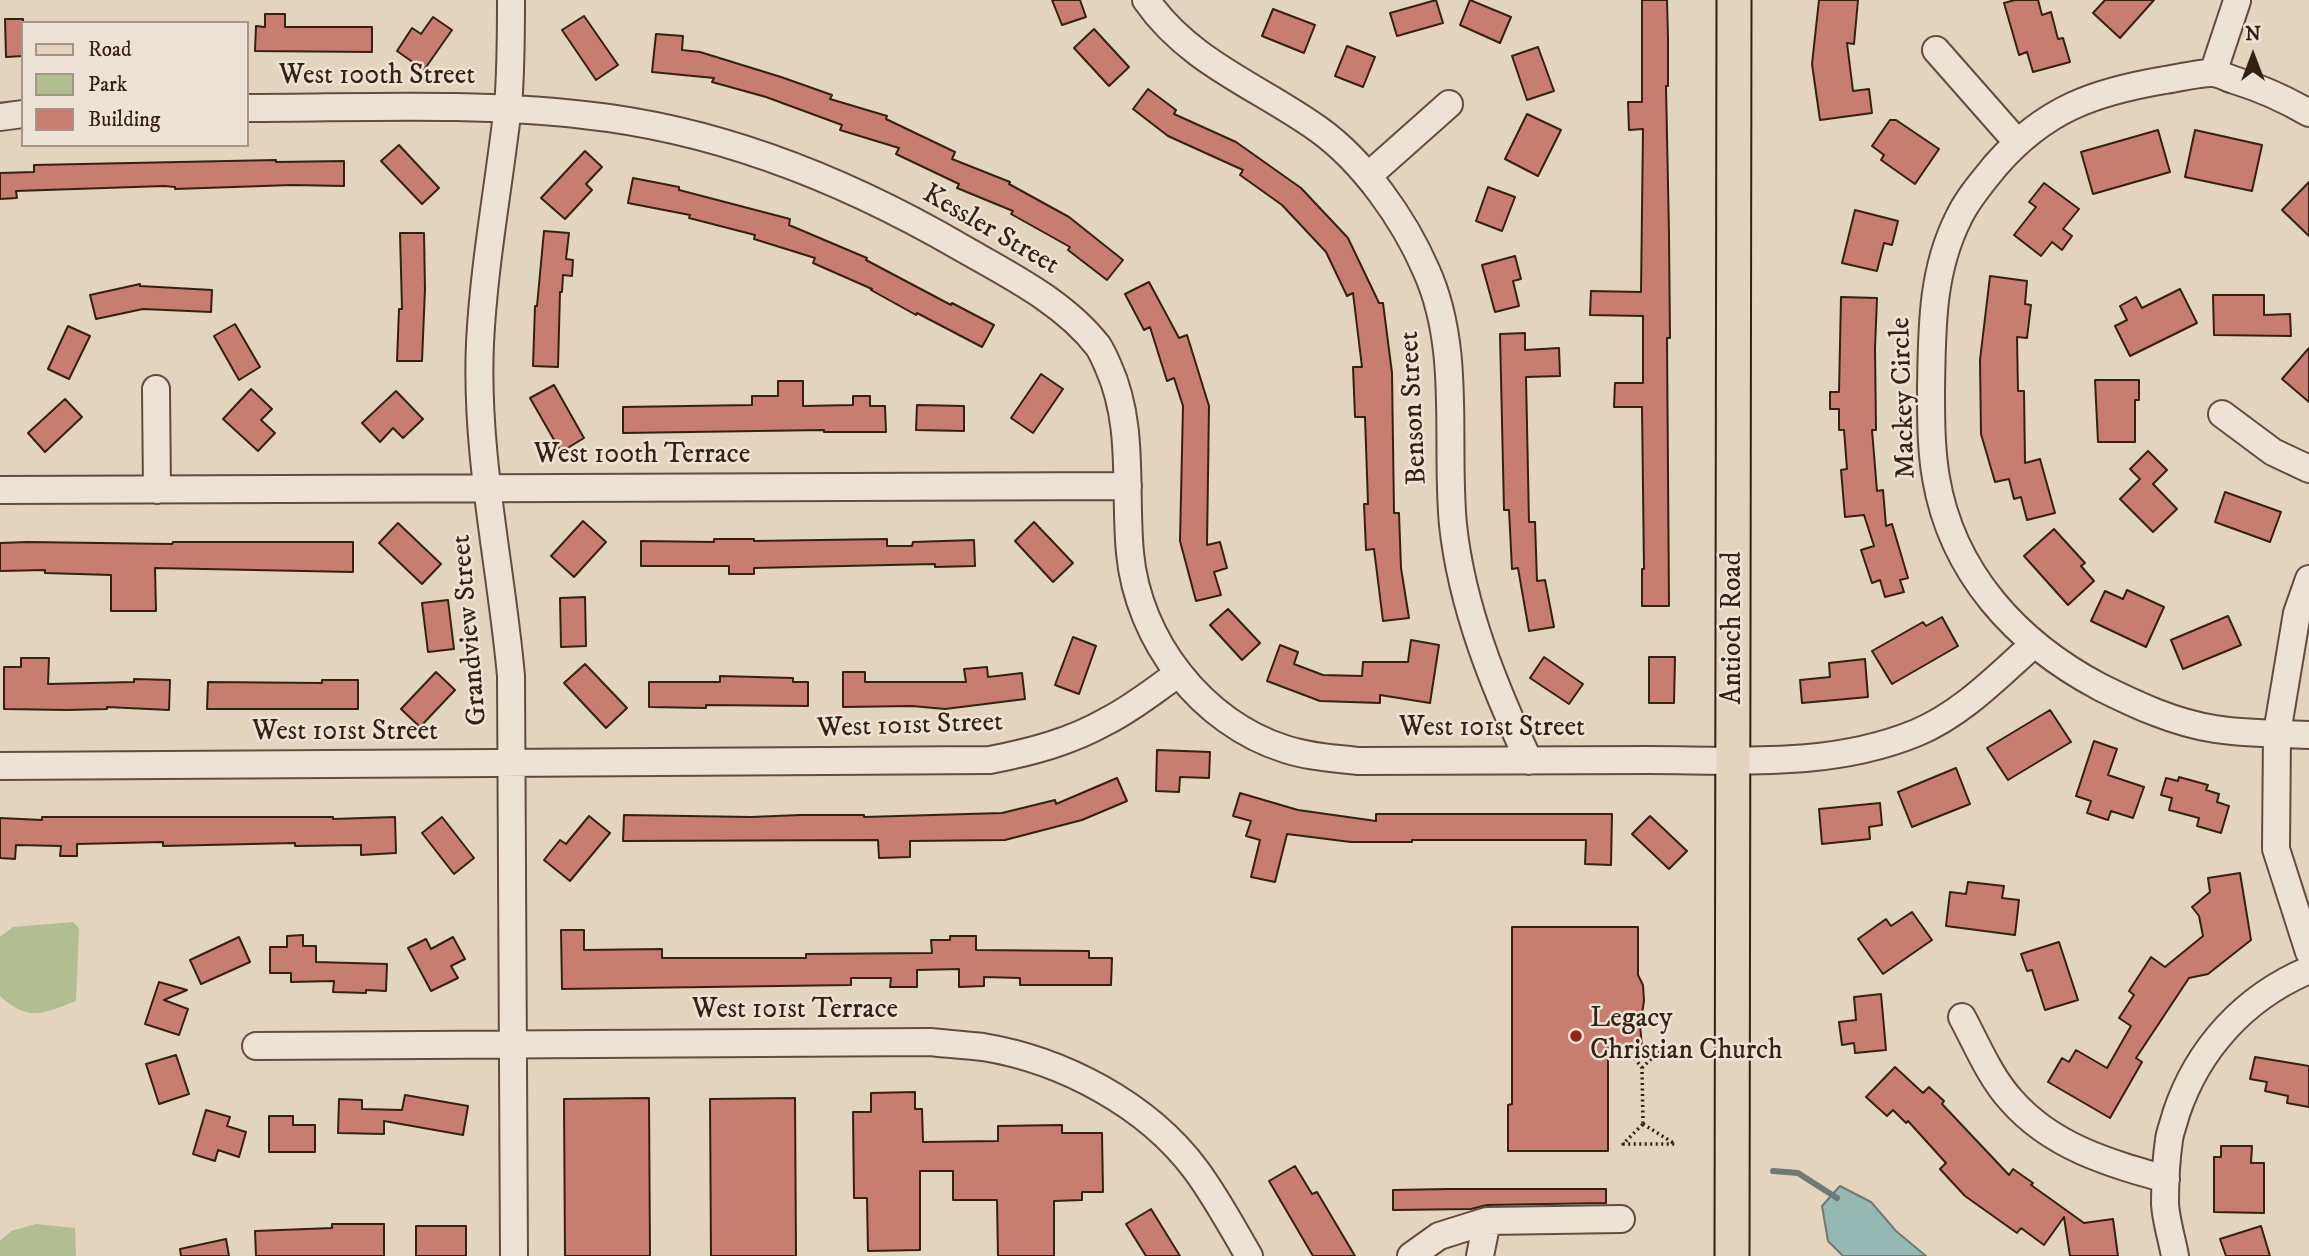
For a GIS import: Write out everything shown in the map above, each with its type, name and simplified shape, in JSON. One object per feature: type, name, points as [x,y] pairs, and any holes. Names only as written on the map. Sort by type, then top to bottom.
[{"type":"main road","name":"Antioch Road","points":[[1732,1256],[1734,0]]},
{"type":"street","name":"Grandview Street","points":[[511,0],[507,108],[488,250],[480,345],[482,440],[511,676],[514,1256]]},
{"type":"street","name":"Benson Street","points":[[1146,0],[1162,23],[1189,48],[1317,129],[1345,152],[1368,176],[1394,212],[1427,270],[1442,318],[1448,366],[1454,528],[1466,592],[1484,659],[1529,761]]},
{"type":"street","points":[[2213,73],[2237,1]]},
{"type":"street","points":[[1936,50],[2017,142]]},
{"type":"street","name":"Mackey Circle","points":[[2309,113],[2264,90],[2213,73],[2121,87],[2074,105],[2039,124],[2017,142],[1981,183],[1959,217],[1940,266],[1932,319],[1932,435],[1936,479],[1949,527],[1968,569],[2005,618],[2050,657],[2082,677],[2164,716],[2215,729],[2309,735]]},
{"type":"street","points":[[1368,176],[1449,104]]},
{"type":"street","name":"West 100th Street","points":[[248,108],[507,108]]},
{"type":"street","name":"Kessler Street","points":[[507,108],[586,115],[667,128],[771,158],[859,194],[945,238],[1025,285],[1066,314],[1099,348],[1116,384],[1124,416],[1130,552],[1134,581],[1144,615],[1155,639],[1179,673]]},
{"type":"street","points":[[0,117],[21,114]]},
{"type":"street","points":[[156,389],[157,490]]},
{"type":"street","points":[[2222,414],[2273,452],[2309,469]]},
{"type":"street","name":"West 100th Terrace","points":[[0,490],[1128,486]]},
{"type":"street","points":[[2309,579],[2297,613],[2277,733],[2276,849],[2309,952]]},
{"type":"street","name":"West 101st Street","points":[[0,766],[990,760],[1033,751],[1108,721],[1179,673],[1196,694],[1227,719],[1252,735],[1303,754],[1358,761],[1734,760],[1834,757],[1879,747],[1947,717],[1986,687],[2034,643]]},
{"type":"street","points":[[2175,1256],[2165,1206],[2166,1179],[2169,1138],[2182,1095],[2207,1051],[2238,1015],[2266,993],[2309,970]]},
{"type":"street","points":[[1962,1017],[1993,1075],[2011,1100],[2042,1128],[2076,1150],[2103,1161],[2166,1179]]},
{"type":"street","name":"West 101st Terrace","points":[[256,1045],[930,1042],[984,1048],[1031,1059],[1072,1074],[1116,1098],[1158,1129],[1195,1168],[1249,1256]]},
{"type":"street","points":[[1411,1256],[1439,1236],[1487,1221],[1622,1219]]},
{"type":"street","points":[[1480,1256],[1487,1221]]},
{"type":"path","points":[[1642,1068],[1657,1053],[1695,1053]]},
{"type":"path","points":[[1608,1055],[1633,1056],[1642,1068],[1643,1124],[1623,1144],[1675,1144],[1643,1124]]},
{"type":"green space","points":[[73,922],[79,928],[76,1001],[36,1013],[19,1010],[0,996],[0,937],[13,927]]},
{"type":"green space","points":[[36,1224],[75,1228],[76,1256],[0,1256],[0,1241],[11,1231]]},
{"type":"water","points":[[1840,1186],[1871,1202],[1896,1231],[1926,1256],[1843,1256],[1828,1241],[1822,1206]]},
{"type":"building","points":[[1052,0],[1080,0],[1086,17],[1062,25]]},
{"type":"building","points":[[1436,0],[1443,23],[1397,36],[1390,13]]},
{"type":"building","points":[[1470,0],[1511,17],[1500,43],[1460,25]]},
{"type":"building","points":[[1642,0],[1667,0],[1669,606],[1642,606],[1642,407],[1614,407],[1615,383],[1643,383],[1643,316],[1590,315],[1591,291],[1641,292],[1643,129],[1629,130],[1628,102],[1642,102]]},
{"type":"building","points":[[1819,0],[1858,0],[1854,44],[1847,43],[1853,91],[1869,89],[1872,113],[1820,120],[1812,64]]},
{"type":"building","points":[[2038,0],[2042,15],[2051,12],[2058,39],[2063,38],[2070,62],[2033,72],[2027,52],[2019,55],[2004,3]]},
{"type":"building","points":[[2105,0],[2154,0],[2120,38],[2093,13]]},
{"type":"building","points":[[1273,9],[1315,25],[1304,53],[1262,36]]},
{"type":"building","points":[[265,14],[285,14],[285,27],[372,27],[372,52],[255,51],[256,26],[265,27]]},
{"type":"building","points":[[584,16],[618,65],[596,80],[562,30]]},
{"type":"building","points":[[433,17],[452,30],[424,70],[397,51],[412,28],[421,34]]},
{"type":"building","points":[[5,19],[23,19],[21,56],[6,57]]},
{"type":"building","points":[[1094,29],[1129,67],[1109,86],[1074,48]]},
{"type":"building","points":[[656,34],[683,36],[682,50],[700,52],[781,77],[832,95],[830,99],[887,116],[886,119],[955,152],[952,159],[1010,182],[1009,184],[1069,217],[1123,260],[1107,280],[1068,250],[1070,247],[1011,214],[1013,211],[957,188],[959,184],[896,154],[899,148],[840,130],[842,125],[766,97],[712,82],[714,78],[652,72]]},
{"type":"building","points":[[1347,46],[1375,57],[1363,87],[1335,76]]},
{"type":"building","points":[[1538,47],[1554,91],[1527,100],[1512,56]]},
{"type":"building","points":[[1148,89],[1176,110],[1174,114],[1236,142],[1301,188],[1348,238],[1379,303],[1383,303],[1392,373],[1394,513],[1399,513],[1401,568],[1409,618],[1383,621],[1374,549],[1366,550],[1364,504],[1368,504],[1365,417],[1355,417],[1353,367],[1362,367],[1353,293],[1347,296],[1326,252],[1282,205],[1240,175],[1243,170],[1168,136],[1133,109]]},
{"type":"building","points":[[1527,114],[1561,130],[1538,176],[1505,159]]},
{"type":"building","points":[[1890,120],[1896,120],[1939,149],[1915,184],[1881,160],[1884,155],[1872,146]]},
{"type":"building","points":[[2158,130],[2170,172],[2093,194],[2081,152]]},
{"type":"building","points":[[2195,130],[2262,145],[2252,191],[2185,177]]},
{"type":"building","points":[[399,145],[439,188],[422,204],[381,161]]},
{"type":"building","points":[[585,151],[602,167],[586,184],[592,190],[565,219],[541,198]]},
{"type":"building","points":[[344,161],[344,186],[175,189],[164,186],[16,191],[17,198],[0,199],[0,173],[34,172],[34,165]]},
{"type":"building","points":[[633,178],[679,187],[679,190],[790,219],[789,225],[867,258],[866,260],[951,305],[952,303],[994,325],[982,347],[917,313],[916,315],[872,289],[813,263],[815,258],[754,239],[755,235],[689,218],[690,215],[628,203]]},
{"type":"building","points":[[2309,182],[2309,236],[2282,210]]},
{"type":"building","points":[[2044,183],[2079,209],[2063,229],[2072,236],[2062,250],[2052,242],[2041,256],[2014,235],[2036,207],[2029,202]]},
{"type":"building","points":[[1488,187],[1515,197],[1502,231],[1476,221]]},
{"type":"building","points":[[1855,210],[1898,221],[1892,245],[1884,243],[1877,271],[1842,263]]},
{"type":"building","points":[[544,231],[569,233],[566,259],[573,260],[572,276],[563,275],[560,292],[558,367],[533,366],[535,306]]},
{"type":"building","points":[[400,233],[424,233],[422,361],[397,361],[399,309],[402,309]]},
{"type":"building","points":[[1515,256],[1521,279],[1513,281],[1519,306],[1495,312],[1482,265]]},
{"type":"building","points":[[1990,276],[2027,281],[2025,304],[2031,305],[2027,338],[2017,337],[2018,391],[2024,391],[2025,463],[2040,459],[2055,513],[2027,520],[2021,497],[2014,499],[2009,479],[1995,482],[1981,434],[1980,360]]},
{"type":"building","points":[[1149,282],[1179,338],[1187,335],[1209,406],[1207,545],[1220,542],[1227,568],[1214,572],[1221,595],[1196,601],[1180,541],[1183,406],[1174,378],[1167,381],[1150,327],[1144,330],[1125,294]]},
{"type":"building","points":[[140,284],[212,290],[211,312],[143,309],[96,319],[90,295]]},
{"type":"building","points":[[2180,289],[2197,323],[2130,356],[2115,326],[2127,320],[2120,306],[2136,297],[2142,308]]},
{"type":"building","points":[[2213,295],[2264,295],[2264,315],[2290,314],[2291,336],[2214,335]]},
{"type":"building","points":[[1841,297],[1877,298],[1876,430],[1872,430],[1877,491],[1883,490],[1886,526],[1892,524],[1908,578],[1900,580],[1904,592],[1885,597],[1880,580],[1872,583],[1861,550],[1874,546],[1864,515],[1845,517],[1841,470],[1847,469],[1844,430],[1839,430],[1839,409],[1830,409],[1830,392],[1839,392]]},
{"type":"building","points":[[235,324],[260,367],[239,380],[214,336]]},
{"type":"building","points":[[68,326],[90,336],[69,379],[48,369]]},
{"type":"building","points":[[1525,333],[1525,350],[1559,348],[1560,376],[1526,377],[1529,522],[1535,522],[1537,581],[1545,580],[1554,627],[1529,631],[1518,568],[1512,569],[1509,510],[1504,510],[1500,334]]},
{"type":"building","points":[[2309,348],[2309,402],[2282,379]]},
{"type":"building","points":[[1041,374],[1063,389],[1033,433],[1011,418]]},
{"type":"building","points":[[2095,380],[2139,380],[2139,400],[2135,400],[2135,442],[2098,442]]},
{"type":"building","points":[[778,381],[803,381],[803,406],[853,405],[853,396],[870,396],[870,406],[885,406],[886,432],[824,430],[623,433],[623,407],[752,405],[752,396],[778,396]]},
{"type":"building","points":[[554,385],[584,438],[561,452],[530,398]]},
{"type":"building","points":[[251,389],[272,409],[261,420],[275,433],[258,451],[223,419]]},
{"type":"building","points":[[396,391],[423,419],[403,438],[393,428],[380,442],[362,423]]},
{"type":"building","points":[[65,399],[82,417],[45,452],[28,433]]},
{"type":"building","points":[[917,405],[964,406],[964,431],[916,430]]},
{"type":"building","points":[[2148,451],[2167,470],[2153,484],[2177,509],[2153,532],[2120,499],[2140,479],[2130,469]]},
{"type":"building","points":[[2225,492],[2281,512],[2270,542],[2215,522]]},
{"type":"building","points":[[583,521],[606,542],[574,577],[551,556]]},
{"type":"building","points":[[1034,522],[1073,563],[1053,582],[1015,541]]},
{"type":"building","points":[[398,523],[441,564],[422,584],[379,543]]},
{"type":"building","points":[[2054,529],[2085,563],[2081,566],[2094,581],[2068,605],[2024,556]]},
{"type":"building","points":[[714,539],[887,539],[887,546],[912,546],[913,542],[974,540],[975,566],[935,567],[935,564],[754,568],[754,574],[729,574],[729,566],[641,566],[641,541],[714,542]]},
{"type":"building","points":[[353,542],[353,572],[155,568],[156,611],[111,611],[111,575],[45,573],[45,570],[0,571],[0,543]]},
{"type":"building","points":[[2127,590],[2164,607],[2146,647],[2091,621],[2105,591],[2123,599]]},
{"type":"building","points":[[585,597],[586,646],[561,647],[560,598]]},
{"type":"building","points":[[448,600],[454,649],[428,652],[422,603]]},
{"type":"building","points":[[1228,609],[1260,643],[1242,660],[1210,625]]},
{"type":"building","points":[[2228,616],[2241,645],[2183,669],[2171,640]]},
{"type":"building","points":[[1942,617],[1958,646],[1892,684],[1872,651],[1923,622],[1926,626]]},
{"type":"building","points":[[1073,637],[1096,646],[1079,694],[1055,685]]},
{"type":"building","points":[[1411,640],[1439,645],[1430,703],[1380,695],[1380,703],[1320,701],[1267,681],[1280,645],[1298,652],[1294,664],[1323,675],[1362,676],[1363,662],[1408,662]]},
{"type":"building","points":[[1544,657],[1583,684],[1569,704],[1530,678]]},
{"type":"building","points":[[1649,657],[1675,657],[1674,703],[1649,703]]},
{"type":"building","points":[[21,658],[49,658],[48,684],[134,682],[134,679],[170,680],[169,710],[107,707],[67,710],[4,709],[4,667],[21,667]]},
{"type":"building","points":[[1865,659],[1868,697],[1802,703],[1800,680],[1830,677],[1829,663]]},
{"type":"building","points":[[585,664],[627,708],[606,728],[564,683]]},
{"type":"building","points":[[987,667],[988,677],[1022,673],[1025,699],[945,709],[912,706],[843,707],[843,672],[865,672],[865,682],[966,682],[964,669]]},
{"type":"building","points":[[436,672],[455,690],[420,727],[401,709]]},
{"type":"building","points":[[720,676],[793,678],[793,682],[808,682],[808,706],[649,707],[649,682],[720,682]]},
{"type":"building","points":[[322,680],[358,680],[358,709],[207,709],[208,682],[322,683]]},
{"type":"building","points":[[2050,710],[2071,742],[2008,780],[1987,748]]},
{"type":"building","points":[[2094,741],[2117,749],[2108,775],[2144,787],[2133,818],[2111,811],[2108,820],[2087,813],[2091,801],[2076,796]]},
{"type":"building","points":[[1157,750],[1210,752],[1209,778],[1180,777],[1179,792],[1156,791]]},
{"type":"building","points":[[1956,768],[1970,804],[1912,827],[1898,792]]},
{"type":"building","points":[[2179,777],[2208,785],[2206,790],[2219,794],[2217,802],[2229,806],[2221,833],[2197,826],[2199,818],[2169,810],[2172,798],[2161,795],[2166,778],[2178,781]]},
{"type":"building","points":[[1117,778],[1127,801],[1082,820],[1005,840],[910,841],[910,857],[879,858],[878,840],[623,841],[624,815],[864,817],[1002,813],[1055,800],[1056,804]]},
{"type":"building","points":[[1240,793],[1298,810],[1376,821],[1376,814],[1612,814],[1611,865],[1585,864],[1586,840],[1351,842],[1287,834],[1275,882],[1251,877],[1260,840],[1246,836],[1251,821],[1233,816]]},
{"type":"building","points":[[1880,803],[1882,825],[1869,827],[1870,839],[1822,844],[1819,809]]},
{"type":"building","points":[[589,816],[610,833],[570,881],[544,860],[560,840],[566,844]]},
{"type":"building","points":[[1650,816],[1687,851],[1669,869],[1632,834]]},
{"type":"building","points":[[42,817],[395,817],[396,853],[361,855],[361,845],[295,846],[295,843],[163,846],[163,842],[77,844],[77,856],[60,856],[61,846],[16,845],[15,859],[0,858],[0,818],[42,820]]},
{"type":"building","points":[[442,817],[474,858],[454,874],[422,833]]},
{"type":"building","points":[[2240,873],[2251,940],[2208,974],[2189,978],[2136,1058],[2142,1062],[2110,1118],[2048,1082],[2062,1058],[2069,1062],[2076,1050],[2107,1068],[2131,1026],[2119,1018],[2134,995],[2129,991],[2151,957],[2165,967],[2203,936],[2199,916],[2192,907],[2210,892],[2208,878]]},
{"type":"building","points":[[1968,882],[2004,886],[2002,898],[2019,900],[2015,935],[1946,926],[1950,892],[1966,894]]},
{"type":"building","points":[[1912,912],[1932,940],[1883,974],[1858,939],[1886,919],[1891,926]]},
{"type":"building","name":"Legacy Christian Church","points":[[1512,927],[1638,927],[1638,975],[1643,985],[1644,1001],[1640,1025],[1642,1047],[1608,1048],[1608,1151],[1508,1151],[1508,1105],[1512,1104]]},
{"type":"building","points":[[561,930],[584,930],[584,950],[662,949],[662,958],[806,958],[806,954],[932,953],[931,940],[950,940],[950,936],[976,936],[976,950],[1089,951],[1089,958],[1112,958],[1111,985],[1020,985],[1020,978],[984,977],[984,986],[959,987],[959,969],[917,970],[917,987],[890,987],[891,978],[851,978],[851,985],[562,989]]},
{"type":"building","points":[[303,935],[303,946],[316,946],[316,962],[387,964],[386,991],[333,992],[334,981],[291,982],[291,973],[270,973],[270,947],[287,947],[287,936]]},
{"type":"building","points":[[239,937],[250,962],[201,984],[190,960]]},
{"type":"building","points":[[453,937],[465,959],[451,966],[458,978],[431,991],[408,948],[426,939],[431,949]]},
{"type":"building","points":[[2059,942],[2078,1000],[2045,1010],[2032,970],[2027,971],[2021,954]]},
{"type":"building","points":[[159,982],[187,990],[164,1000],[188,1009],[179,1035],[145,1024]]},
{"type":"building","points":[[1881,994],[1886,1050],[1855,1053],[1854,1043],[1842,1045],[1839,1022],[1856,1020],[1854,997]]},
{"type":"building","points":[[176,1055],[189,1094],[159,1104],[146,1064]]},
{"type":"building","points":[[2255,1057],[2309,1066],[2309,1107],[2287,1103],[2288,1096],[2265,1091],[2267,1082],[2250,1079]]},
{"type":"building","points":[[1895,1067],[1923,1093],[1929,1087],[1944,1101],[1942,1104],[2009,1175],[2013,1169],[2084,1223],[2113,1219],[2118,1256],[2070,1256],[2064,1217],[2044,1245],[2021,1228],[2017,1233],[1965,1196],[1940,1169],[1946,1163],[1908,1121],[1906,1123],[1893,1110],[1887,1116],[1866,1097]]},
{"type":"building","points":[[915,1092],[915,1109],[922,1109],[923,1142],[998,1141],[998,1126],[1062,1125],[1062,1133],[1102,1133],[1103,1192],[1082,1192],[1082,1200],[1054,1201],[1054,1256],[998,1256],[997,1200],[953,1200],[953,1171],[920,1171],[920,1250],[868,1251],[867,1198],[854,1198],[853,1112],[871,1112],[871,1093]]},
{"type":"building","points":[[405,1095],[468,1106],[463,1135],[384,1121],[384,1134],[338,1133],[339,1099],[362,1100],[362,1109],[402,1110]]},
{"type":"building","points":[[649,1098],[650,1256],[565,1256],[564,1099]]},
{"type":"building","points":[[795,1098],[796,1256],[711,1256],[710,1099]]},
{"type":"building","points":[[206,1110],[230,1117],[227,1126],[246,1132],[239,1157],[218,1150],[215,1161],[193,1154]]},
{"type":"building","points":[[269,1116],[293,1116],[293,1125],[315,1125],[315,1152],[269,1152]]},
{"type":"building","points":[[2221,1146],[2252,1146],[2251,1163],[2264,1163],[2264,1213],[2214,1212],[2214,1157],[2221,1157]]},
{"type":"building","points":[[1295,1166],[1312,1194],[1317,1192],[1355,1256],[1313,1256],[1269,1181]]},
{"type":"building","points":[[1606,1189],[1606,1203],[1393,1210],[1393,1190]]},
{"type":"building","points":[[1151,1209],[1180,1256],[1146,1256],[1126,1224]]},
{"type":"building","points":[[332,1224],[384,1224],[384,1256],[256,1256],[255,1231],[332,1228]]},
{"type":"building","points":[[416,1226],[466,1226],[466,1256],[416,1256]]},
{"type":"building","points":[[2261,1226],[2270,1256],[2226,1256],[2220,1239]]},
{"type":"building","points":[[226,1239],[229,1256],[181,1256],[180,1249]]},
{"type":"waterway","points":[[1773,1171],[1798,1173],[1837,1198]]},
{"type":"place","name":"Legacy Christian Church","points":[[1576,1036]]}]
